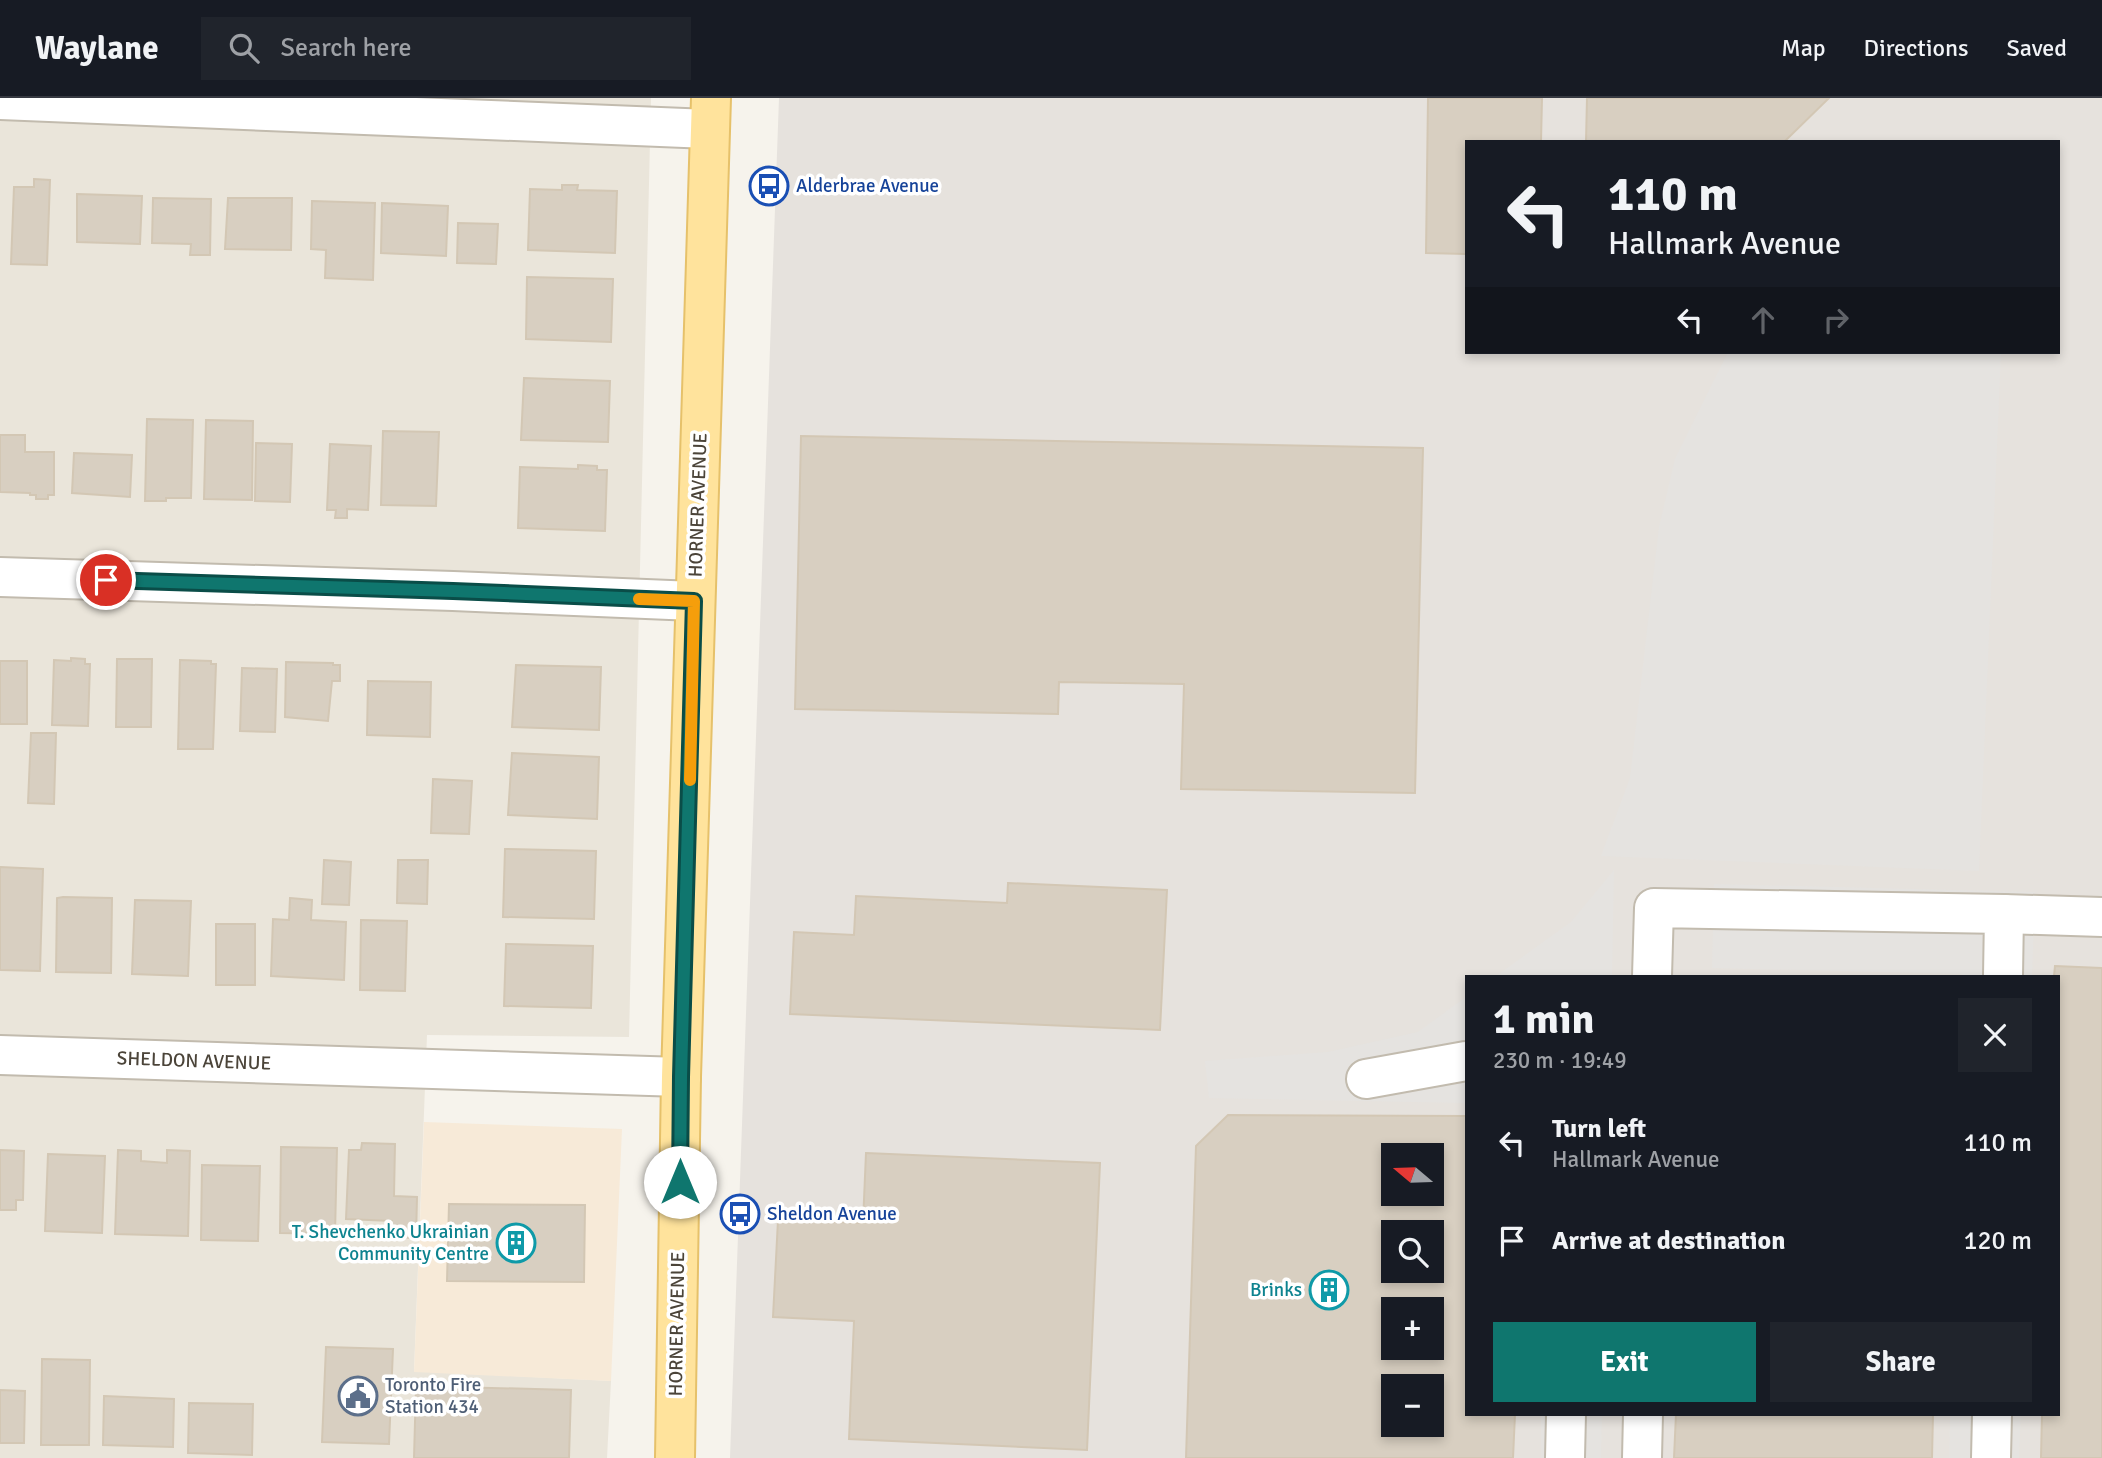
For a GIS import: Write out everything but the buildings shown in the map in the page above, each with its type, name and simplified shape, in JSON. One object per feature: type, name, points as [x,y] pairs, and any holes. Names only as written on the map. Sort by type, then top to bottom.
[{"type":"main road","name":"HORNER AVENUE","points":[[675,1458],[681,1077],[710,113]]},
{"type":"street","points":[[0,100],[710,113]]},
{"type":"street","points":[[0,577],[439,590],[694,601]]},
{"type":"street","points":[[1653,975],[1654,908],[2102,917]]},
{"type":"street","points":[[2003,975],[2004,914]]},
{"type":"street","name":"SHELDON AVENUE","points":[[0,1055],[681,1077]]},
{"type":"street","points":[[1366,1079],[1465,1061]]},
{"type":"street","points":[[1565,1458],[1566,1416]]},
{"type":"street","points":[[1642,1458],[1643,1416]]},
{"type":"street","points":[[1991,1458],[1992,1416]]},
{"type":"shaded area","points":[[0,98],[651,98],[629,1037],[427,1035],[414,1371],[611,1381],[607,1458],[0,1458]]},
{"type":"shaded area","points":[[779,98],[2102,98],[2102,1458],[730,1458]]},
{"type":"shaded area","points":[[1727,354],[2001,354],[1979,871],[1601,856],[1630,778],[1659,527],[1675,459]]},
{"type":"shaded area","points":[[1614,870],[1612,975],[1497,975],[1571,922]]},
{"type":"shaded area","points":[[1714,884],[2035,892],[2032,975],[1712,968]]},
{"type":"shaded area","points":[[1465,998],[1465,1103],[1209,1098],[1205,1061],[1328,1052],[1418,1032]]},
{"type":"shaded area","points":[[424,1122],[622,1129],[611,1381],[414,1372]]},
{"type":"shaded area","points":[[1541,1416],[1602,1416],[1601,1458],[1541,1458]]},
{"type":"shaded area","points":[[1950,1416],[2021,1416],[2019,1458],[1949,1458]]},
{"type":"slow traffic","points":[[639,599],[694,601],[690,780]]},
{"type":"place","name":"Alderbrae Avenue","points":[[769,186]]},
{"type":"place","name":"Sheldon Avenue","points":[[740,1214]]},
{"type":"place","name":"T. Shevchenko Ukrainian Community Centre","points":[[516,1243]]},
{"type":"place","name":"Brinks","points":[[1329,1290]]},
{"type":"place","name":"Toronto Fire Station 434","points":[[358,1396]]},
{"type":"route","points":[[106,580],[694,601],[680,1182]]}]
